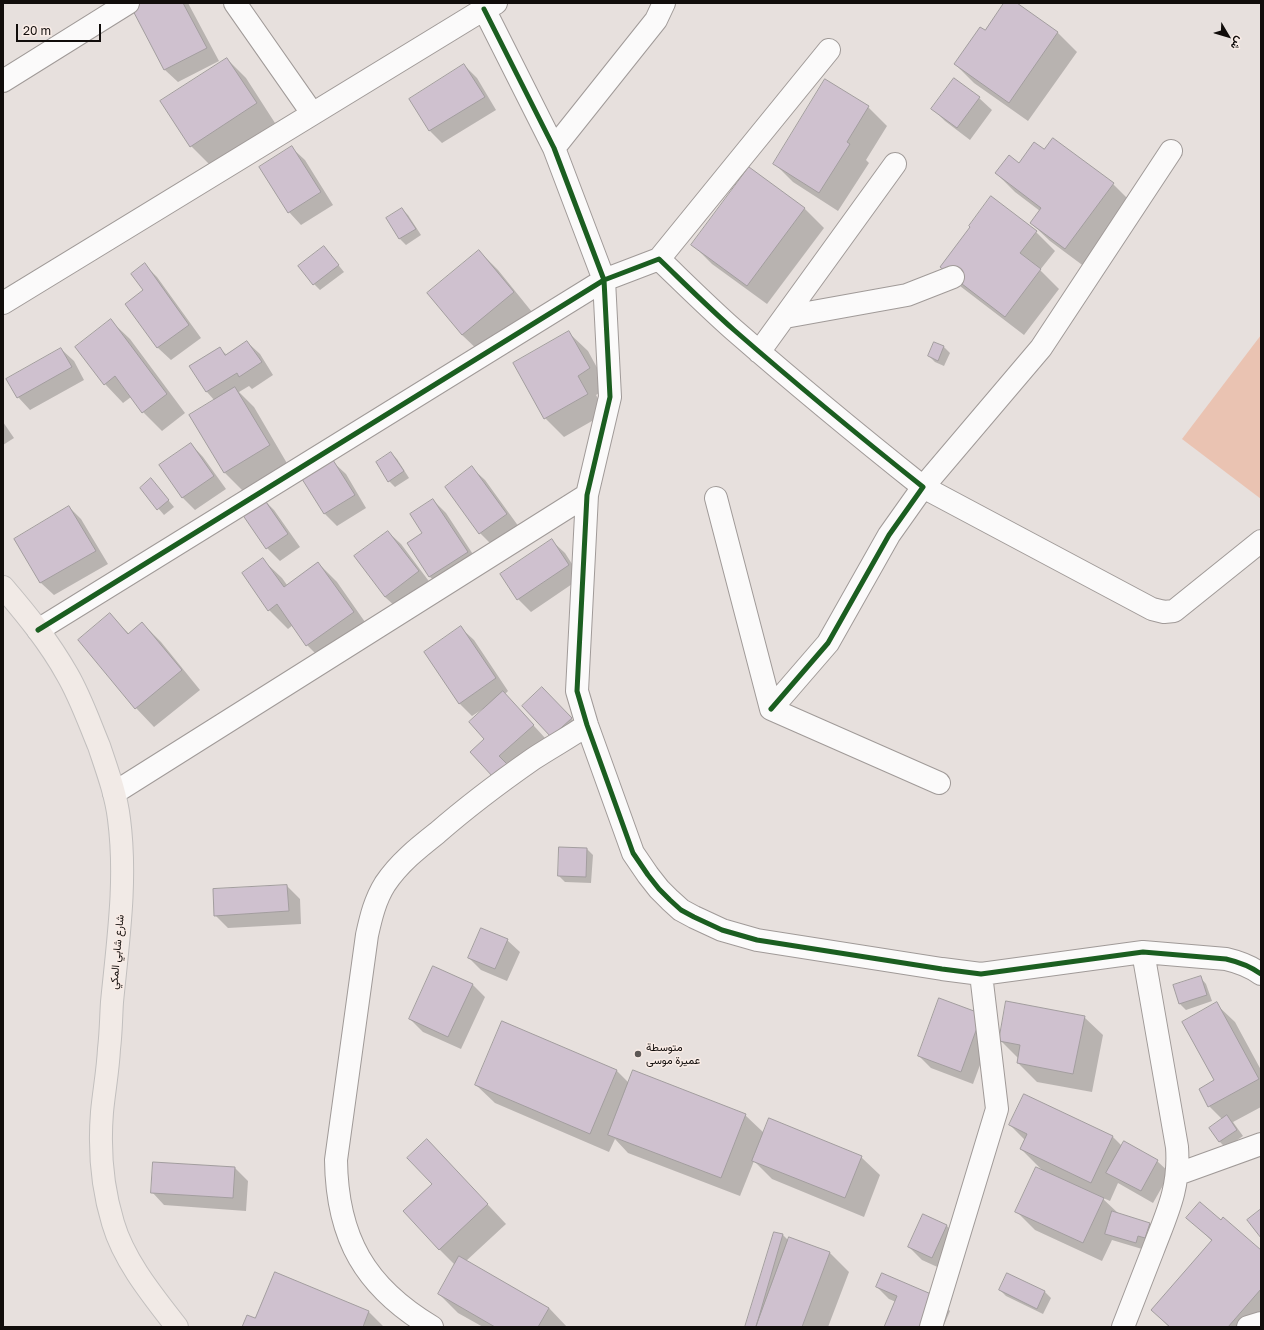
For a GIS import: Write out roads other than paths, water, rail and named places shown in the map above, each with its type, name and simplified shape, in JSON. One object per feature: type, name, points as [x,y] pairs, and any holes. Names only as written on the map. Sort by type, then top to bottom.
[{"type":"main road","name":"شارع شابي المكي","points":[[3,588],[38,630],[68,675],[105,763],[114,793],[119,819],[122,878],[117,967],[112,1002],[102,1114],[101,1155],[104,1187],[113,1224],[126,1252],[142,1281],[177,1327]]},
{"type":"street","points":[[3,81],[128,3]]},
{"type":"street","points":[[235,3],[312,113]]},
{"type":"street","points":[[554,148],[656,20],[664,3]]},
{"type":"street","points":[[3,303],[481,7],[554,148],[604,280],[610,397],[587,495],[576,691],[634,853],[658,888],[681,910],[708,925],[757,940],[942,969],[981,974],[1143,952],[1226,959],[1240,962],[1261,974]]},
{"type":"street","points":[[38,630],[604,280],[659,259],[828,50]]},
{"type":"street","points":[[771,709],[828,643],[889,535],[923,487],[1041,348],[1171,151]]},
{"type":"street","points":[[760,352],[895,164]]},
{"type":"street","points":[[659,259],[760,352],[838,419],[923,487],[1152,609],[1164,612],[1174,611],[1261,541]]},
{"type":"street","points":[[785,317],[907,295],[953,277]]},
{"type":"street","points":[[114,793],[587,495]]},
{"type":"street","points":[[716,498],[771,709]]},
{"type":"street","points":[[771,709],[939,783]]},
{"type":"street","points":[[432,1327],[399,1305],[382,1289],[367,1271],[355,1251],[346,1229],[336,1184],[336,1160],[367,935],[371,918],[377,900],[385,884],[408,857],[496,785],[587,725]]},
{"type":"street","points":[[1123,1327],[1167,1214],[1174,1194],[1178,1174],[1177,1147],[1143,952]]},
{"type":"street","points":[[931,1327],[997,1109],[981,974]]},
{"type":"street","points":[[1178,1174],[1261,1144]]},
{"type":"street","points":[[1248,1327],[1261,1323]]},
{"type":"place","name":"متوسطة عميرة موسى","points":[[638,1054]]}]
